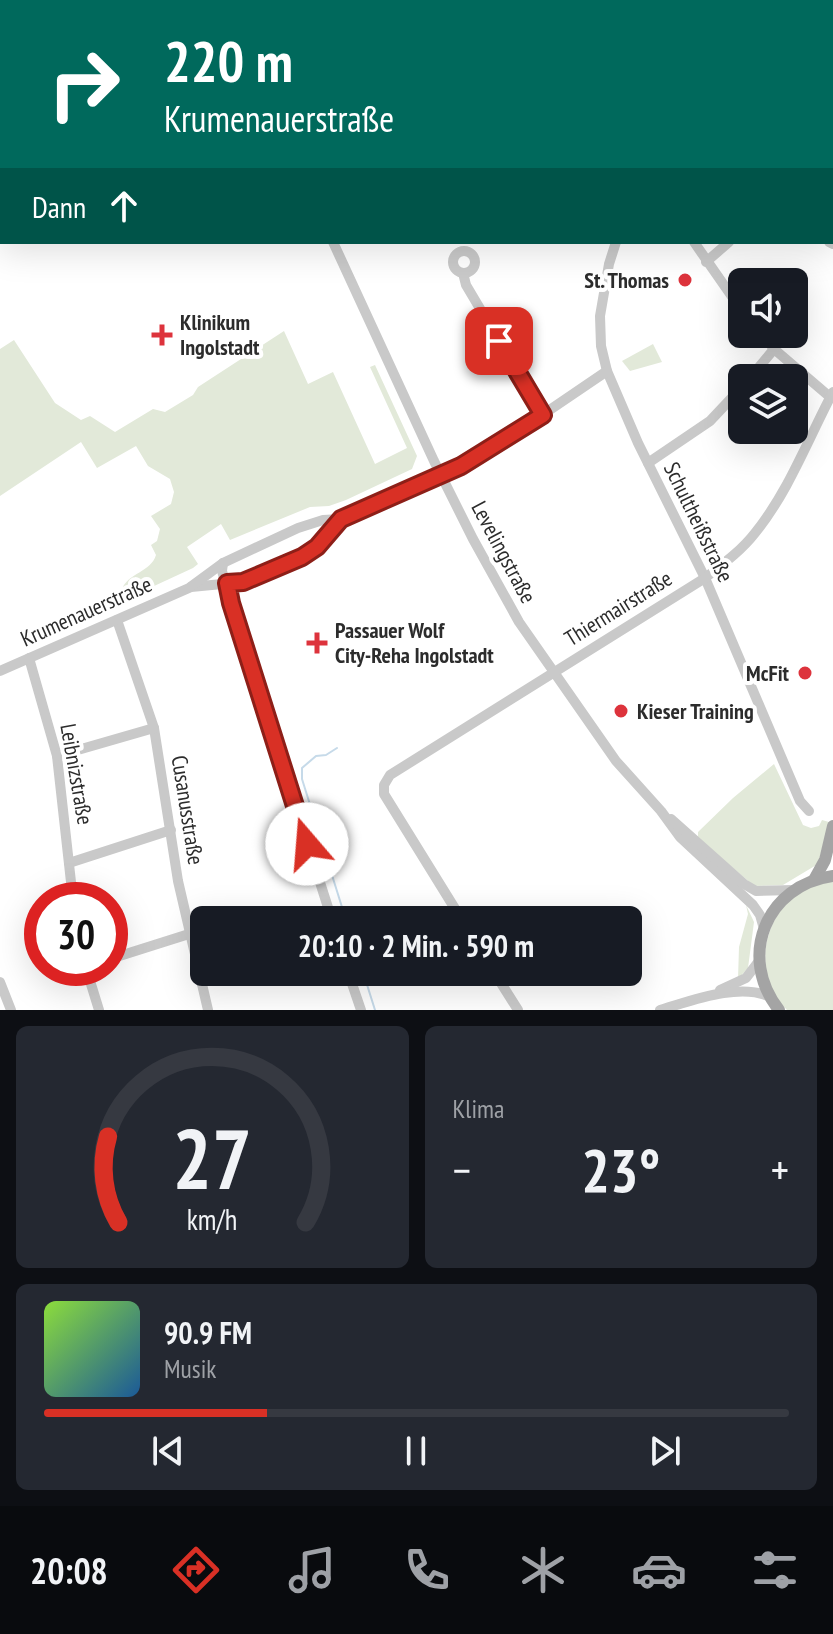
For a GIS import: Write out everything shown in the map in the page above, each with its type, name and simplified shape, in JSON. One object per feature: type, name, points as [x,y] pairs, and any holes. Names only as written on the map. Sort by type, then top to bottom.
[{"type":"main road","points":[[814,880],[827,855],[833,826]]},
{"type":"main road","points":[[779,1010],[764,983],[759,961],[764,929],[777,905],[794,890],[814,880],[833,876]]},
{"type":"street","name":"Levelingstraße","points":[[334,244],[441,475],[495,580],[552,673],[607,750],[680,837],[753,905],[764,929]]},
{"type":"street","name":"Schultheißstraße","points":[[615,244],[601,300],[601,346],[607,371],[705,578],[795,790],[809,811]]},
{"type":"street","points":[[695,244],[728,292]]},
{"type":"street","points":[[706,262],[727,244]]},
{"type":"street","points":[[463,273],[466,285],[543,415]]},
{"type":"street","points":[[762,364],[774,349],[832,395]]},
{"type":"street","name":"Krumenauerstraße","points":[[0,671],[189,588],[223,563],[311,524],[341,519],[441,475],[485,453],[607,371]]},
{"type":"street","name":"Thiermairstraße","points":[[453,906],[384,794],[384,785],[390,775],[705,578],[735,554],[777,501],[832,395]]},
{"type":"street","points":[[648,463],[710,421],[728,402]]},
{"type":"street","name":"Krumenauerstraße","points":[[189,588],[243,582],[287,563],[310,552],[341,519]]},
{"type":"street","points":[[311,524],[319,532],[321,542]]},
{"type":"street","points":[[223,563],[222,571],[231,603],[328,906]]},
{"type":"street","name":"Cusanusstraße","points":[[117,620],[154,728],[189,934],[208,1010]]},
{"type":"street","name":"Leibnizstraße","points":[[29,658],[57,756],[71,882]]},
{"type":"street","points":[[57,756],[154,728]]},
{"type":"street","name":"Levelingstraße","points":[[661,811],[744,884],[756,891],[794,890]]},
{"type":"street","points":[[69,863],[171,830]]},
{"type":"street","points":[[128,953],[189,934]]},
{"type":"street","points":[[712,995],[746,978],[759,961]]},
{"type":"street","points":[[0,982],[11,1010]]},
{"type":"street","points":[[92,986],[99,1010]]},
{"type":"street","points":[[353,986],[361,1010]]},
{"type":"street","points":[[503,986],[518,1010]]},
{"type":"street","points":[[660,1010],[712,995],[751,991],[770,997]]},
{"type":"green space","points":[[284,331],[308,384],[333,372],[375,464],[407,448],[370,367],[375,365],[417,456],[412,469],[346,500],[329,506],[310,507],[230,540],[221,524],[187,547],[198,564],[193,568],[126,599],[122,589],[125,584],[149,565],[156,555],[151,545],[157,541],[160,529],[151,516],[171,504],[174,492],[170,479],[148,466],[136,446],[97,468],[81,442],[0,496],[0,349],[14,340],[55,403],[81,420],[90,416],[115,432],[153,409],[165,412]]},
{"type":"green space","points":[[653,344],[662,362],[630,371],[622,361]]},
{"type":"green space","points":[[774,764],[803,825],[811,828],[819,826],[822,820],[829,822],[818,864],[783,885],[754,886],[698,838],[698,832]]},
{"type":"green space","points":[[833,881],[833,1010],[787,1010],[769,982],[766,950],[769,934],[775,919],[797,894]]},
{"type":"green space","points":[[746,905],[754,922],[748,968],[738,979],[739,947],[748,914]]},
{"type":"waterway","points":[[337,748],[326,755],[316,756],[302,768],[302,779],[342,906]]},
{"type":"waterway","points":[[367,986],[375,1010]]},
{"type":"place","name":"St. Thomas","points":[[685,280]]},
{"type":"place","name":"Klinikum Ingolstadt","points":[[162,335]]},
{"type":"place","name":"Passauer Wolf City-Reha Ingolstadt","points":[[317,643]]},
{"type":"place","name":"McFit","points":[[805,673]]},
{"type":"place","name":"Kieser Training","points":[[621,711]]},
{"type":"route","points":[[307,844],[227,583],[243,582],[302,557],[317,547],[341,519],[461,466],[543,415],[499,341]]}]
